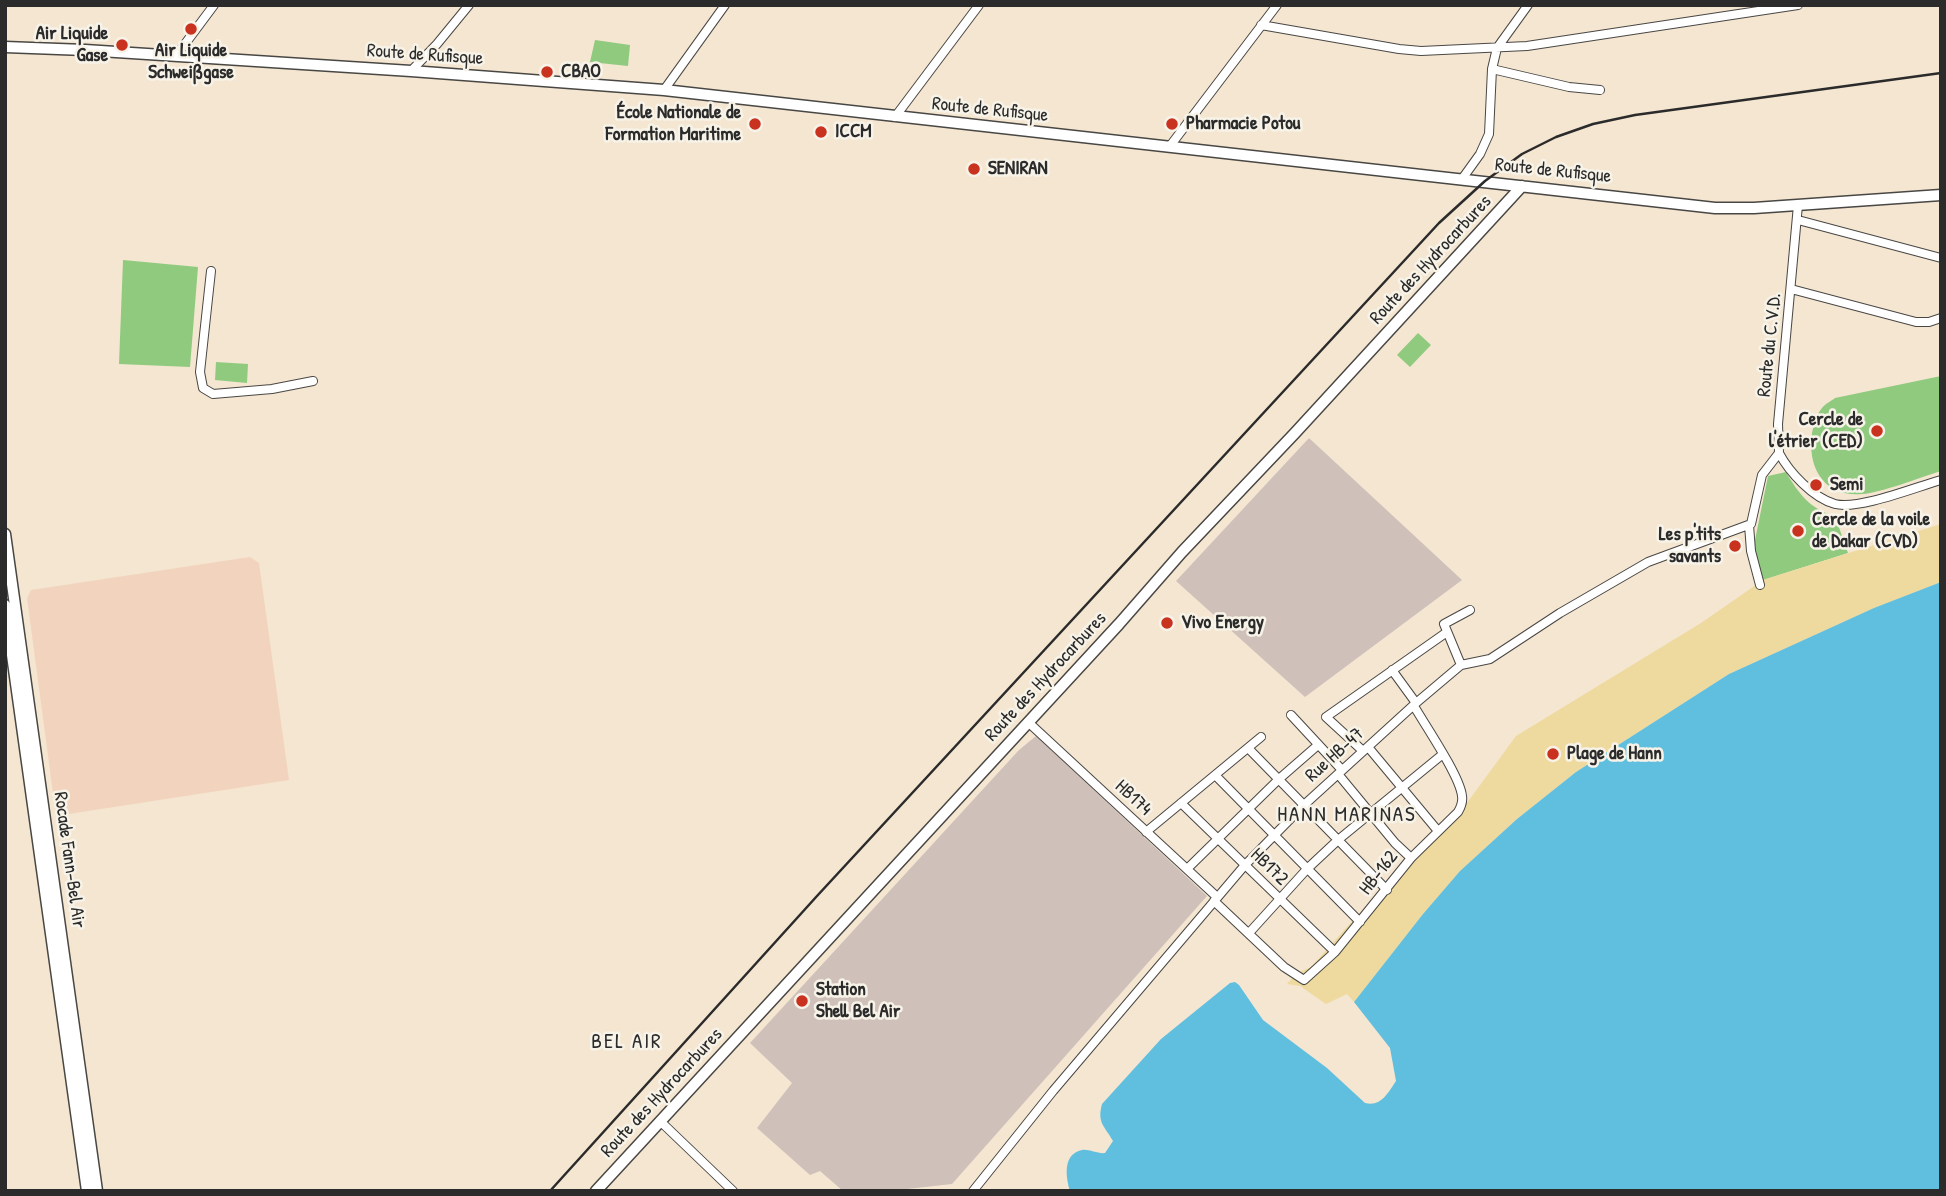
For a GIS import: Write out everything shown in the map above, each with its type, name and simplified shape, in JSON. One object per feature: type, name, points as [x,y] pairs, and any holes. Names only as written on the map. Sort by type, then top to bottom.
[{"type":"street","points":[[176,55],[214,5]]},
{"type":"street","points":[[411,71],[469,5]]},
{"type":"street","points":[[664,90],[725,5]]},
{"type":"street","points":[[895,117],[979,5]]},
{"type":"street","points":[[1170,146],[1276,5]]},
{"type":"street","points":[[1462,179],[1480,154],[1489,134],[1492,69],[1497,48],[1528,5]]},
{"type":"street","points":[[1261,25],[1421,51],[1527,46],[1798,5]]},
{"type":"street","name":"Route de Rufisque","points":[[5,47],[176,55],[664,90],[1715,208],[1941,195]]},
{"type":"street","name":"Route de Rufisque","points":[[5,53],[33,48]]},
{"type":"street","points":[[1492,69],[1569,87],[1600,90]]},
{"type":"street","name":"Route des Hydrocarbures","points":[[596,1191],[1522,186]]},
{"type":"street","name":"Route du C.V.D.","points":[[1779,453],[1778,424],[1798,205]]},
{"type":"street","points":[[1798,220],[1941,258]]},
{"type":"street","points":[[211,271],[200,372],[203,388],[213,394],[272,389],[313,381]]},
{"type":"street","points":[[1791,289],[1916,322],[1941,318]]},
{"type":"street","points":[[1760,585],[1751,551],[1750,524],[1762,475],[1779,453],[1788,469],[1801,482],[1836,504],[1874,500],[1941,480]]},
{"type":"street","name":"Rue HB-47","points":[[973,1191],[1245,865],[1304,805],[1461,665],[1482,663],[1490,659],[1560,613],[1648,562],[1750,524]]},
{"type":"street","name":"Rocade Fann-Bel Air","points":[[5,534],[97,1191]]},
{"type":"street","name":"Rocade Fann-Bel Air","points":[[5,605],[88,1191]]},
{"type":"street","points":[[1438,831],[1366,749],[1326,717],[1471,610]]},
{"type":"street","points":[[1445,628],[1461,665]]},
{"type":"street","name":"HB-162","points":[[1304,980],[1335,952],[1411,858],[1458,812],[1462,799],[1460,787],[1443,754],[1392,670]]},
{"type":"street","points":[[1291,715],[1340,772],[1369,813],[1411,858]]},
{"type":"street","name":"HB174","points":[[1028,722],[1187,869],[1284,967],[1304,980]]},
{"type":"street","points":[[1146,832],[1261,737]]},
{"type":"street","points":[[1187,869],[1279,779],[1318,745]]},
{"type":"street","points":[[1248,748],[1387,890]]},
{"type":"street","points":[[1248,933],[1307,869],[1338,840],[1443,754]]},
{"type":"street","points":[[1215,775],[1360,922]]},
{"type":"street","name":"HB172","points":[[1181,803],[1335,952]]},
{"type":"street","points":[[660,1121],[733,1191]]},
{"type":"shaded area","points":[[1309,438],[1462,580],[1305,697],[1176,581]]},
{"type":"shaded area","points":[[250,557],[259,563],[289,780],[56,816],[27,598],[31,590]]},
{"type":"shaded area","points":[[1036,736],[1207,896],[952,1184],[889,1191],[843,1191],[820,1171],[810,1175],[757,1128],[792,1083],[750,1043],[1019,750]]},
{"type":"green space","points":[[595,40],[630,45],[628,66],[590,62]]},
{"type":"green space","points":[[123,260],[198,267],[190,367],[119,364]]},
{"type":"green space","points":[[1418,333],[1431,345],[1410,367],[1397,355]]},
{"type":"green space","points":[[216,362],[248,364],[247,383],[215,380]]},
{"type":"green space","name":"Cercle de l'étrier (CED)","points":[[1941,376],[1941,471],[1862,494],[1837,491],[1821,478],[1812,458],[1811,446],[1816,420],[1825,405],[1835,398]]},
{"type":"green space","name":"Cercle de la voile de Dakar (CVD)","points":[[1786,472],[1806,500],[1819,510],[1835,516],[1848,553],[1763,580],[1754,545],[1768,476]]},
{"type":"sand","name":"Plage de Hann","points":[[1941,524],[1941,582],[1870,610],[1729,674],[1576,772],[1517,819],[1460,871],[1354,1002],[1347,994],[1326,1004],[1300,986],[1287,984],[1297,973],[1311,967],[1416,850],[1464,807],[1516,736],[1701,623],[1763,580]]},
{"type":"water","points":[[1941,582],[1941,1191],[1070,1191],[1067,1167],[1071,1156],[1082,1150],[1105,1153],[1113,1141],[1101,1120],[1102,1104],[1161,1039],[1230,983],[1239,985],[1263,1020],[1327,1068],[1365,1103],[1380,1101],[1396,1081],[1390,1048],[1354,1002],[1460,871],[1517,819],[1576,772],[1729,674],[1874,608]]},
{"type":"railway","points":[[550,1191],[817,896],[1439,223],[1485,181],[1522,154],[1556,137],[1593,124],[1635,115],[1941,73]]},
{"type":"place","name":"Air Liquide Schweißgase","points":[[191,29]]},
{"type":"place","name":"Air Liquide Gase","points":[[122,45]]},
{"type":"place","name":"CBAO","points":[[547,72]]},
{"type":"place","name":"École Nationale de Formation Maritime","points":[[755,124]]},
{"type":"place","name":"Pharmacie Potou","points":[[1172,124]]},
{"type":"place","name":"ICCM","points":[[821,132]]},
{"type":"place","name":"SENIRAN","points":[[974,169]]},
{"type":"place","name":"Cercle de l'étrier (CED)","points":[[1877,431]]},
{"type":"place","name":"Semi","points":[[1816,485]]},
{"type":"place","name":"Cercle de la voile de Dakar (CVD)","points":[[1798,531]]},
{"type":"place","name":"Les p'tits savants","points":[[1735,546]]},
{"type":"place","name":"Vivo Energy","points":[[1167,623]]},
{"type":"place","name":"Plage de Hann","points":[[1553,754]]},
{"type":"place","name":"Station Shell Bel Air","points":[[802,1001]]},
{"type":"district","name":"HANN MARINAS","points":[[1347,815]]},
{"type":"district","name":"BEL AIR","points":[[627,1042]]}]
